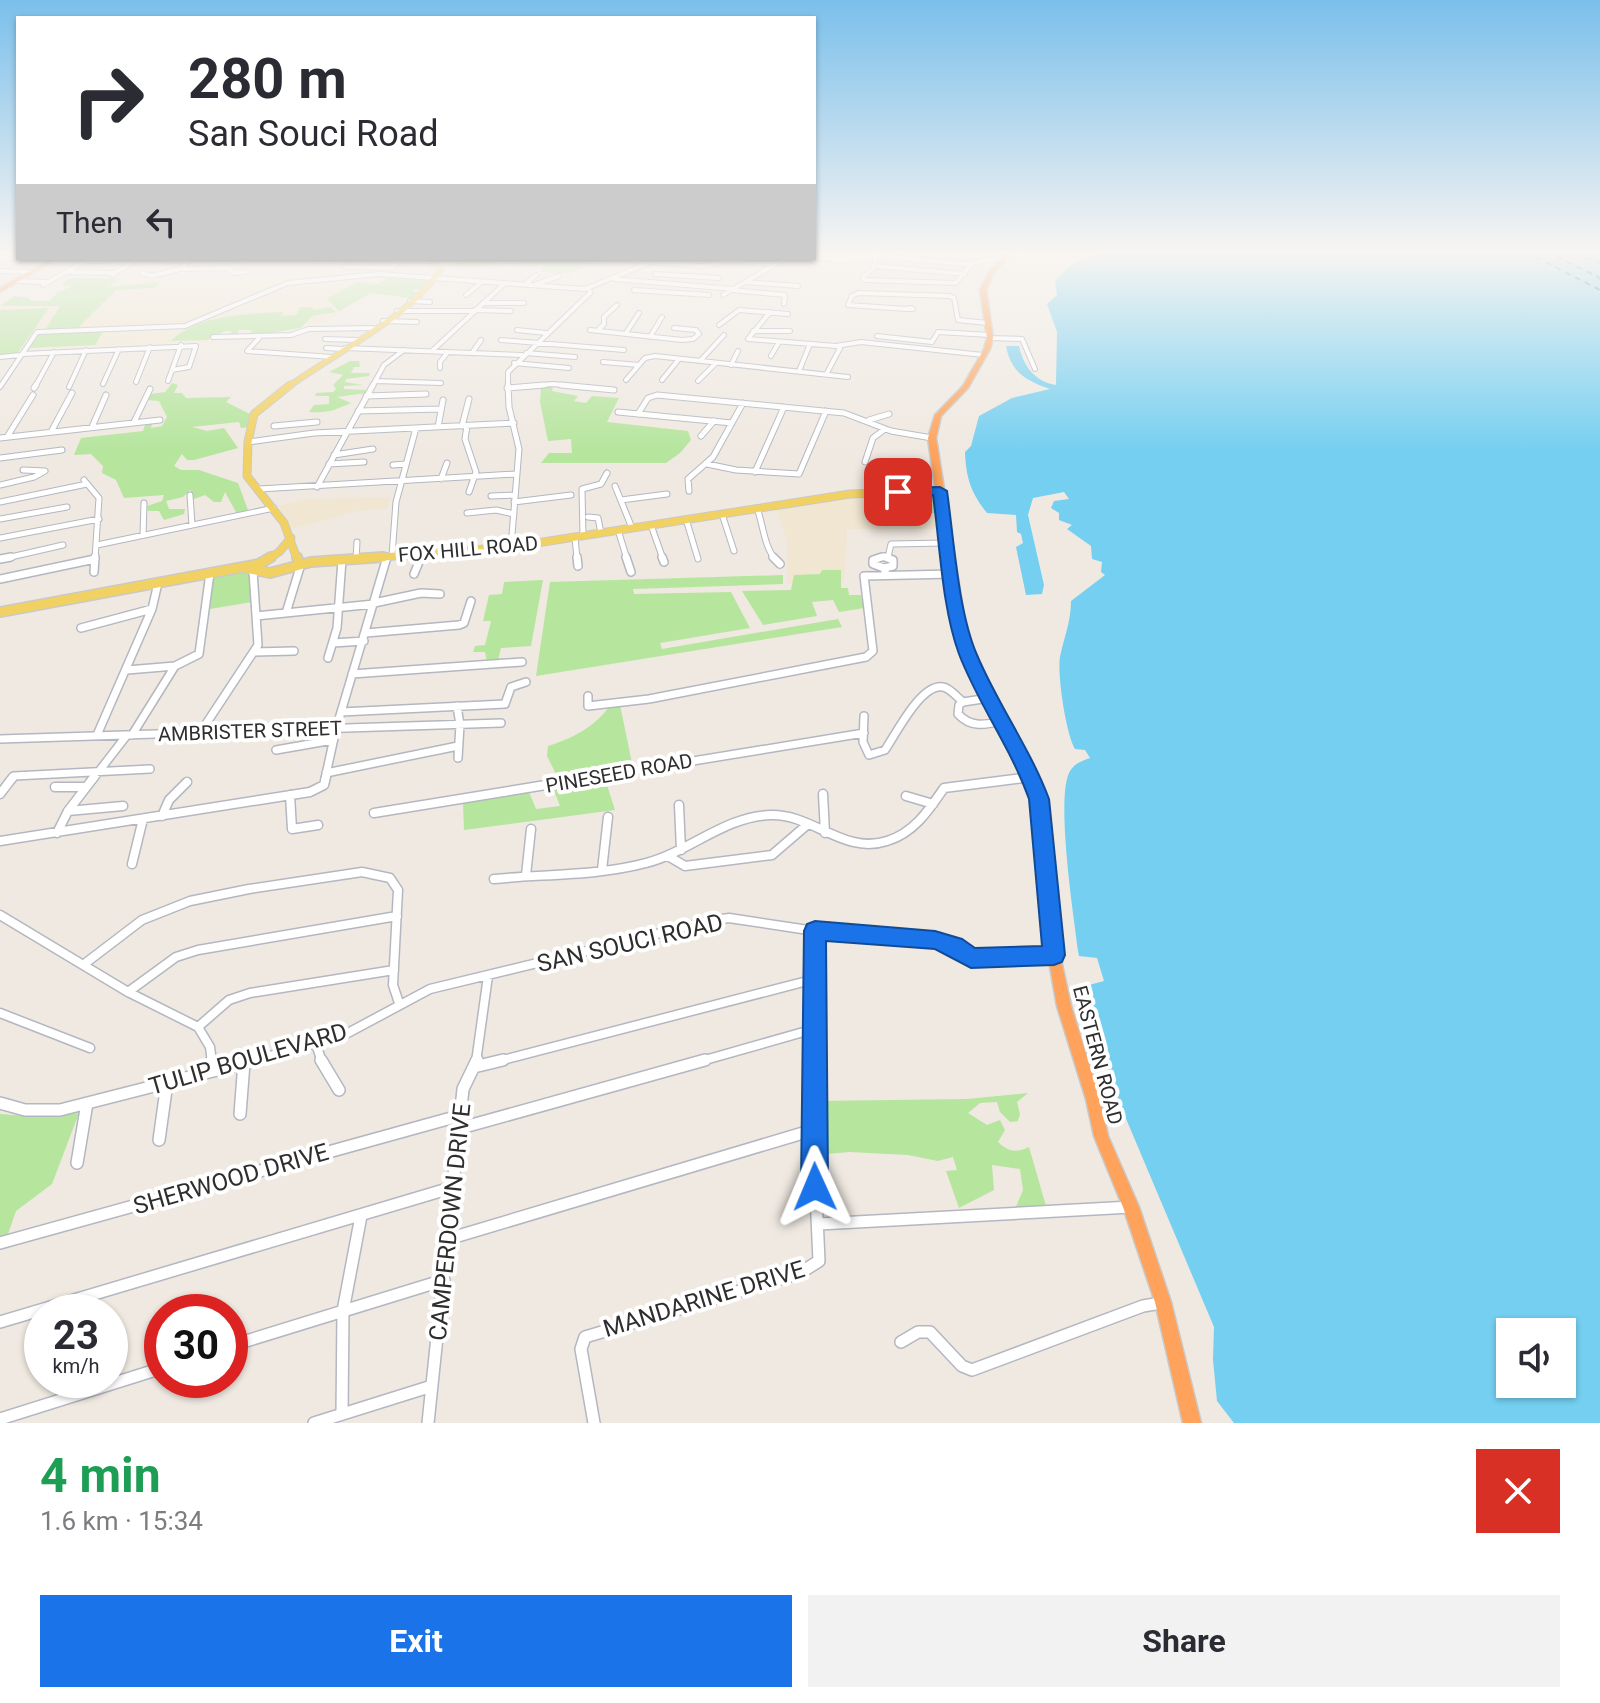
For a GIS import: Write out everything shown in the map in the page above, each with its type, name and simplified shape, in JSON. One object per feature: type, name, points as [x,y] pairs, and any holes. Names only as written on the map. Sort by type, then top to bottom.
[{"type":"highway","points":[[928,436],[938,415],[966,387],[983,355],[989,332],[987,318]]},
{"type":"highway","name":"EASTERN ROAD","points":[[928,436],[968,654],[1031,777],[1039,799],[1054,955],[1070,1031],[1093,1099],[1101,1136],[1131,1207],[1163,1302],[1191,1423]]},
{"type":"main road","points":[[298,563],[274,508],[247,476],[248,442],[257,410],[387,318]]},
{"type":"main road","name":"FOX HILL ROAD","points":[[0,612],[210,573],[253,568],[270,573],[298,563],[511,547],[859,493],[940,491]]},
{"type":"main road","points":[[253,568],[290,543]]},
{"type":"street","points":[[0,387],[37,332],[185,326],[203,318]]},
{"type":"street","points":[[432,351],[466,318]]},
{"type":"street","points":[[511,547],[519,442],[507,388],[508,372],[562,318]]},
{"type":"street","points":[[598,330],[604,324],[604,318]]},
{"type":"street","points":[[626,333],[635,318]]},
{"type":"street","points":[[650,337],[661,318]]},
{"type":"street","points":[[719,325],[728,318]]},
{"type":"street","points":[[764,318],[748,339],[836,346],[861,342],[983,355]]},
{"type":"street","points":[[958,318],[989,332],[1022,339],[1035,369]]},
{"type":"street","points":[[383,321],[417,322]]},
{"type":"street","points":[[213,337],[301,334],[309,329],[325,328],[373,328]]},
{"type":"street","points":[[590,330],[682,340],[696,338],[699,333],[674,328]]},
{"type":"street","points":[[906,339],[907,329]]},
{"type":"street","points":[[517,330],[546,333]]},
{"type":"street","points":[[753,331],[790,331]]},
{"type":"street","points":[[877,335],[934,342],[936,333],[941,332],[989,332]]},
{"type":"street","points":[[701,360],[724,335]]},
{"type":"street","points":[[261,336],[247,351],[332,357]]},
{"type":"street","points":[[325,339],[357,340]]},
{"type":"street","points":[[472,353],[481,340]]},
{"type":"street","points":[[501,340],[624,350]]},
{"type":"street","points":[[670,357],[682,340]]},
{"type":"street","points":[[771,356],[779,342]]},
{"type":"street","points":[[799,371],[810,344]]},
{"type":"street","points":[[0,357],[181,345],[197,348],[189,367],[172,370]]},
{"type":"street","points":[[168,381],[181,345]]},
{"type":"street","points":[[827,373],[839,350],[836,346]]},
{"type":"street","points":[[136,382],[150,347]]},
{"type":"street","points":[[326,348],[575,357]]},
{"type":"street","points":[[103,384],[119,349]]},
{"type":"street","points":[[51,432],[86,350]]},
{"type":"street","points":[[317,487],[384,365],[404,350]]},
{"type":"street","points":[[731,365],[738,351]]},
{"type":"street","points":[[34,388],[54,352]]},
{"type":"street","points":[[440,368],[440,362],[448,352]]},
{"type":"street","points":[[626,380],[647,357],[848,377]]},
{"type":"street","points":[[662,380],[679,359]]},
{"type":"street","points":[[603,362],[639,365]]},
{"type":"street","points":[[514,363],[569,368]]},
{"type":"street","points":[[698,381],[715,364]]},
{"type":"street","points":[[375,381],[441,383]]},
{"type":"street","points":[[507,388],[553,384],[614,390]]},
{"type":"street","points":[[134,422],[150,389]]},
{"type":"street","points":[[3,437],[33,395]]},
{"type":"street","points":[[92,427],[106,395]]},
{"type":"street","points":[[638,414],[648,398],[657,395],[826,411],[869,420],[885,429],[928,436]]},
{"type":"street","points":[[366,396],[425,396],[421,410]]},
{"type":"street","points":[[469,399],[465,439],[475,476],[469,492]]},
{"type":"street","points":[[438,427],[443,400]]},
{"type":"street","points":[[689,491],[688,479],[707,464],[743,403]]},
{"type":"street","points":[[755,472],[784,407]]},
{"type":"street","points":[[358,411],[441,409]]},
{"type":"street","points":[[707,464],[755,472],[799,474],[826,411]]},
{"type":"street","points":[[618,412],[732,423]]},
{"type":"street","points":[[869,420],[889,414]]},
{"type":"street","points":[[3,437],[160,420]]},
{"type":"street","points":[[274,426],[319,421],[314,433]]},
{"type":"street","points":[[701,436],[714,421]]},
{"type":"street","points":[[248,442],[314,433],[514,423]]},
{"type":"street","points":[[0,841],[310,792],[324,785],[336,729],[389,556],[401,481],[416,428]]},
{"type":"street","points":[[865,462],[873,438],[885,429]]},
{"type":"street","points":[[334,455],[373,449]]},
{"type":"street","points":[[0,458],[62,450]]},
{"type":"street","points":[[329,464],[364,462]]},
{"type":"street","points":[[441,479],[447,463]]},
{"type":"street","points":[[393,465],[406,464]]},
{"type":"street","points":[[0,485],[34,477],[45,471],[23,470]]},
{"type":"street","points":[[578,566],[582,489],[601,484],[607,473]]},
{"type":"street","points":[[259,489],[516,474]]},
{"type":"street","points":[[0,502],[86,482],[99,498],[94,572]]},
{"type":"street","points":[[615,486],[632,528]]},
{"type":"street","points":[[621,500],[667,494]]},
{"type":"street","points":[[190,495],[192,525]]},
{"type":"street","points":[[491,496],[571,495]]},
{"type":"street","points":[[143,535],[144,503]]},
{"type":"street","points":[[228,506],[235,516]]},
{"type":"street","points":[[0,519],[67,507]]},
{"type":"street","points":[[97,545],[274,508]]},
{"type":"street","points":[[757,508],[766,534],[767,550],[780,564]]},
{"type":"street","points":[[467,513],[496,510],[514,514]]},
{"type":"street","points":[[722,514],[734,551]]},
{"type":"street","points":[[18,535],[22,515]]},
{"type":"street","points":[[588,517],[598,518],[601,533]]},
{"type":"street","points":[[0,538],[99,519]]},
{"type":"street","points":[[686,519],[698,559]]},
{"type":"street","points":[[651,525],[664,562]]},
{"type":"street","points":[[618,530],[631,572]]},
{"type":"street","points":[[25,553],[28,533]]},
{"type":"street","points":[[356,559],[357,542]]},
{"type":"street","points":[[888,557],[891,544],[946,543]]},
{"type":"street","points":[[0,559],[63,545]]},
{"type":"street","points":[[414,574],[422,554]]},
{"type":"street","points":[[885,572],[875,566],[873,560],[888,557]]},
{"type":"street","points":[[885,572],[894,564],[888,557]]},
{"type":"street","points":[[0,579],[95,559]]},
{"type":"street","points":[[328,658],[339,607],[342,560]]},
{"type":"street","points":[[286,613],[298,563]]},
{"type":"street","points":[[200,733],[259,640],[253,568]]},
{"type":"street","points":[[588,696],[588,706],[649,699],[871,656],[863,578],[885,572],[952,574]]},
{"type":"street","points":[[127,670],[175,666],[195,659],[202,649],[210,573]]},
{"type":"street","points":[[97,735],[152,609],[158,583]]},
{"type":"street","points":[[256,616],[374,603],[421,593],[440,594]]},
{"type":"street","points":[[333,643],[459,625],[464,623],[471,601]]},
{"type":"street","points":[[81,628],[152,609]]},
{"type":"street","points":[[254,652],[294,651]]},
{"type":"street","points":[[352,674],[522,662]]},
{"type":"street","points":[[57,833],[68,811],[130,735],[175,666]]},
{"type":"street","points":[[341,712],[505,704],[511,687],[526,682]]},
{"type":"street","points":[[864,716],[865,749],[869,755],[877,755],[885,750],[928,688],[947,688],[963,702],[989,698]]},
{"type":"street","points":[[963,702],[958,714],[964,722],[976,726],[1002,721]]},
{"type":"street","points":[[457,706],[460,725],[458,758]]},
{"type":"street","name":"AMBRISTER STREET","points":[[1,740],[501,723]]},
{"type":"street","name":"PINESEED ROAD","points":[[374,813],[864,733]]},
{"type":"street","points":[[276,750],[333,740]]},
{"type":"street","points":[[326,773],[458,746]]},
{"type":"street","points":[[0,794],[14,776],[150,769]]},
{"type":"street","points":[[494,879],[648,863],[747,819],[769,814],[788,815],[839,840],[875,844],[909,833],[944,788],[1031,777]]},
{"type":"street","points":[[162,816],[169,800],[187,782]]},
{"type":"street","points":[[55,787],[86,787]]},
{"type":"street","points":[[823,794],[825,833]]},
{"type":"street","points":[[290,795],[292,829],[318,825]]},
{"type":"street","points":[[906,796],[933,804]]},
{"type":"street","points":[[679,805],[681,850]]},
{"type":"street","points":[[68,811],[123,806]]},
{"type":"street","points":[[602,870],[608,817]]},
{"type":"street","points":[[132,864],[143,819]]},
{"type":"street","points":[[668,856],[685,866],[772,855],[808,824]]},
{"type":"street","points":[[526,875],[531,829]]},
{"type":"street","points":[[83,965],[112,940],[143,920],[192,900],[362,872],[390,878],[398,890],[393,985],[399,1003]]},
{"type":"street","points":[[0,915],[128,992],[198,1027],[210,1047],[213,1071]]},
{"type":"street","points":[[128,992],[176,957],[198,950],[397,916]]},
{"type":"street","name":"SAN SOUCI ROAD","points":[[488,976],[729,918],[815,931],[935,940],[954,946],[971,958],[1054,955]]},
{"type":"street","name":"MANDARINE DRIVE","points":[[594,1423],[581,1349],[585,1337],[811,1268],[819,1261],[813,1130],[815,931]]},
{"type":"street","points":[[198,1027],[229,1000],[250,993],[394,970]]},
{"type":"street","name":"TULIP BOULEVARD","points":[[0,1103],[25,1110],[60,1110],[244,1063],[316,1044],[354,1030],[430,989],[488,976]]},
{"type":"street","name":"CAMPERDOWN DRIVE","points":[[428,1423],[463,1089],[479,1055],[488,976]]},
{"type":"street","points":[[474,1067],[815,979]]},
{"type":"street","points":[[0,1013],[90,1048]]},
{"type":"street","points":[[461,1128],[814,1029]]},
{"type":"street","points":[[316,1044],[323,1064],[339,1090]]},
{"type":"street","points":[[240,1114],[244,1063]]},
{"type":"street","points":[[159,1140],[167,1083]]},
{"type":"street","points":[[77,1163],[87,1103]]},
{"type":"street","name":"SHERWOOD DRIVE","points":[[0,1243],[462,1115]]},
{"type":"street","points":[[448,1239],[813,1130]]},
{"type":"street","points":[[0,1322],[454,1187]]},
{"type":"street","points":[[819,1224],[1131,1207]]},
{"type":"street","points":[[342,1414],[343,1311],[361,1216]]},
{"type":"street","points":[[248,1340],[444,1280]]},
{"type":"street","points":[[901,1342],[918,1332],[930,1332],[962,1366],[972,1370],[1143,1306],[1163,1302]]},
{"type":"street","points":[[0,1419],[144,1374]]},
{"type":"street","points":[[314,1423],[432,1386]]},
{"type":"shaded area","points":[[43,318],[331,318],[326,322],[222,330],[210,341],[22,349]]},
{"type":"shaded area","points":[[934,493],[939,529],[847,529],[844,582],[787,584],[787,539],[775,507],[849,496]]},
{"type":"shaded area","points":[[391,497],[388,508],[358,511],[291,529],[279,506],[306,499]]},
{"type":"green space","points":[[0,318],[42,318],[17,354],[0,355]]},
{"type":"green space","points":[[52,318],[88,318],[77,329],[45,330]]},
{"type":"green space","points":[[310,318],[301,328],[257,334],[251,334],[251,330],[239,330],[236,335],[225,331],[207,340],[171,341],[182,332],[208,321]]},
{"type":"green space","points":[[103,331],[95,345],[29,348],[39,333]]},
{"type":"green space","points":[[350,361],[359,361],[360,367],[354,367],[351,373],[370,373],[369,376],[346,379],[345,382],[363,385],[344,386],[344,389],[366,390],[366,393],[337,397],[351,403],[336,409],[309,412],[314,405],[329,404],[329,396],[315,396],[316,393],[333,392],[336,389],[333,385],[343,375],[329,372]]},
{"type":"green space","points":[[172,383],[178,385],[174,393],[182,393],[186,398],[231,397],[226,402],[250,414],[248,427],[241,428],[239,422],[192,427],[207,431],[224,428],[238,448],[194,460],[187,460],[182,454],[174,466],[181,470],[199,470],[238,483],[248,510],[237,514],[225,492],[221,502],[214,502],[205,495],[194,499],[190,490],[183,497],[166,501],[169,509],[185,509],[184,514],[164,520],[159,511],[148,511],[147,506],[162,501],[164,495],[124,498],[116,480],[102,473],[103,466],[91,454],[74,455],[81,438],[143,431],[146,422],[153,421],[151,428],[162,426],[167,417],[159,401],[147,400],[151,394],[165,392]]},
{"type":"green space","points":[[541,387],[553,387],[552,391],[578,396],[574,401],[586,403],[592,396],[619,398],[607,422],[688,431],[691,440],[666,463],[541,463],[549,453],[572,453],[571,439],[548,441],[540,402]]},
{"type":"green space","points":[[933,494],[936,513],[885,513],[885,508],[872,508],[871,496]]},
{"type":"green space","points":[[822,570],[841,570],[841,588],[848,588],[849,595],[861,595],[864,608],[839,612],[833,600],[812,602],[817,616],[763,625],[742,591],[791,590],[794,575],[820,574]]},
{"type":"green space","points":[[246,571],[253,574],[252,602],[210,609],[213,577]]},
{"type":"green space","points":[[783,575],[783,584],[633,589],[634,594],[731,592],[750,628],[660,643],[662,649],[838,619],[842,627],[536,676],[550,582]]},
{"type":"green space","points":[[543,580],[531,646],[501,648],[498,660],[487,661],[485,652],[473,652],[475,646],[485,645],[491,621],[483,621],[489,595],[502,594],[504,582]]},
{"type":"green space","points":[[620,705],[633,768],[558,778],[547,756],[548,746],[582,731],[609,707]]},
{"type":"green space","points":[[606,782],[615,810],[464,830],[463,803],[529,792],[536,809],[560,806],[553,788]]},
{"type":"green space","points":[[1028,1093],[1017,1102],[1018,1121],[1010,1122],[1000,1112],[997,1102],[980,1103],[968,1113],[987,1125],[1000,1120],[1005,1130],[998,1142],[1005,1148],[1017,1151],[1029,1147],[1046,1206],[1015,1209],[1023,1190],[1020,1169],[992,1165],[994,1190],[959,1208],[946,1171],[957,1170],[953,1157],[938,1161],[908,1155],[849,1152],[827,1154],[817,1162],[818,1101],[967,1099]]},
{"type":"green space","points":[[79,1113],[52,1184],[16,1211],[8,1234],[0,1237],[0,1114],[41,1117]]},
{"type":"water","points":[[1052,318],[1600,318],[1600,1423],[1234,1423],[1217,1401],[1214,1327],[1108,1076],[1105,1038],[1091,1012],[1089,985],[1104,981],[1097,958],[1079,956],[1078,951],[1064,805],[1070,771],[1076,764],[1090,758],[1085,750],[1075,749],[1068,731],[1059,665],[1071,601],[1105,575],[1101,572],[1102,562],[1092,559],[1091,546],[1067,529],[1072,525],[1059,520],[1059,513],[1051,508],[1054,501],[1069,499],[1064,492],[1033,498],[1028,515],[1044,585],[1042,594],[1026,595],[1016,547],[1023,543],[1021,534],[1017,532],[1016,515],[987,513],[973,492],[967,470],[965,452],[971,446],[979,416],[1012,398],[1050,389],[1021,375],[1012,363],[1006,346],[1019,346],[1025,363],[1034,374],[1056,385],[1057,332]]},
{"type":"route","points":[[815,1187],[815,931],[947,942],[971,958],[1054,955],[1039,799],[962,636],[940,491],[898,492]]}]
